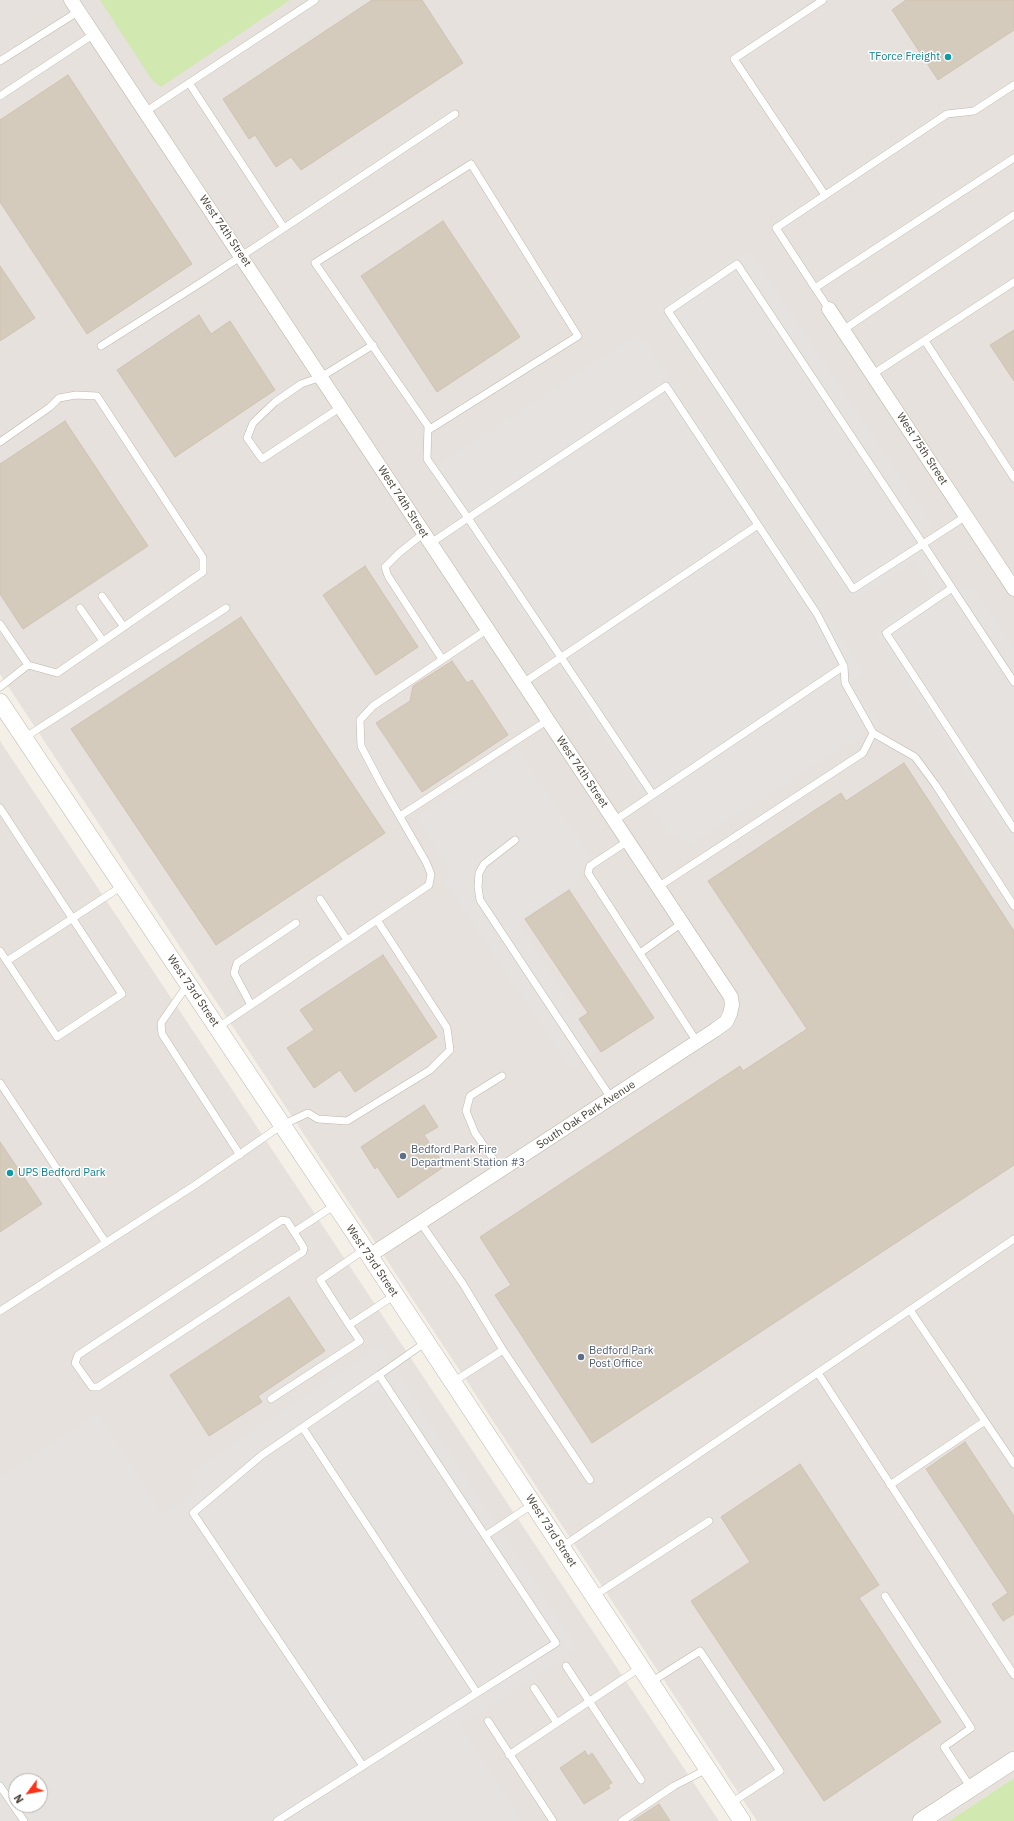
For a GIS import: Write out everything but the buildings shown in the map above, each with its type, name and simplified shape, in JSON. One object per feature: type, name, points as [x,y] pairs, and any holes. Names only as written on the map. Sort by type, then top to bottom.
[{"type":"street","name":"West 74th Street","points":[[75,6],[726,989],[731,997],[732,1005]]},
{"type":"street","name":"West 75th Street","points":[[829,309],[843,330],[878,372],[966,516],[1014,589]]},
{"type":"street","name":"West 73rd Street","points":[[0,702],[395,1294],[742,1821]]},
{"type":"street","name":"South Oak Park Avenue","points":[[367,1253],[420,1222],[697,1042],[726,1022],[732,1005]]},
{"type":"street","points":[[921,1821],[1014,1760]]},
{"type":"lane","points":[[145,112],[316,0]]},
{"type":"lane","points":[[824,0],[734,59],[825,195]]},
{"type":"lane","points":[[0,62],[75,6]]},
{"type":"lane","points":[[0,96],[94,34]]},
{"type":"lane","points":[[189,83],[284,228]]},
{"type":"lane","points":[[829,309],[776,228],[947,114],[974,111],[1014,85]]},
{"type":"lane","points":[[101,346],[241,257],[455,114]]},
{"type":"lane","points":[[815,288],[1014,158]]},
{"type":"lane","points":[[471,164],[578,336],[430,429],[373,345],[315,263],[471,164]]},
{"type":"lane","points":[[843,330],[1014,215]]},
{"type":"lane","points":[[966,516],[923,544],[853,589],[668,311],[737,264],[923,544],[1014,682]]},
{"type":"lane","points":[[878,372],[1014,282]]},
{"type":"lane","points":[[925,341],[1014,478]]},
{"type":"lane","points":[[341,407],[262,459],[246,438],[253,423],[275,402],[301,384],[321,377],[373,345]]},
{"type":"lane","points":[[442,659],[388,576],[385,567],[399,553],[468,518],[666,386],[817,614],[844,666],[845,683],[873,733],[915,758],[935,784],[1014,906]]},
{"type":"lane","points":[[0,442],[50,407],[59,398],[76,395],[97,396],[204,558],[203,572],[57,673],[28,665],[0,624]]},
{"type":"lane","points":[[428,426],[427,459],[653,795]]},
{"type":"lane","points":[[523,683],[758,525]]},
{"type":"lane","points":[[952,588],[886,633],[1014,829]]},
{"type":"lane","points":[[102,596],[124,627]]},
{"type":"lane","points":[[80,608],[103,641]]},
{"type":"lane","points":[[24,738],[226,608]]},
{"type":"lane","points":[[217,1028],[429,885],[431,874],[426,862],[361,746],[360,720],[372,706],[488,629]]},
{"type":"lane","points":[[0,686],[28,665]]},
{"type":"lane","points":[[614,821],[844,666]]},
{"type":"lane","points":[[400,816],[548,720]]},
{"type":"lane","points":[[658,887],[863,753],[873,733]]},
{"type":"lane","points":[[0,808],[122,994],[57,1037],[0,951]]},
{"type":"lane","points":[[515,840],[484,864],[479,873],[478,887],[480,900],[611,1098]]},
{"type":"lane","points":[[628,841],[590,866],[588,873],[697,1042]]},
{"type":"lane","points":[[6,961],[122,886]]},
{"type":"lane","points":[[320,899],[347,940]]},
{"type":"lane","points":[[0,1312],[240,1155],[282,1125],[308,1113],[318,1119],[347,1121],[430,1070],[450,1050],[447,1028],[377,920]]},
{"type":"lane","points":[[251,1005],[234,973],[237,963],[296,923]]},
{"type":"lane","points":[[640,953],[682,923]]},
{"type":"lane","points":[[188,983],[161,1022],[162,1034],[240,1155]]},
{"type":"lane","points":[[501,1170],[475,1133],[466,1111],[470,1096],[502,1076]]},
{"type":"lane","points":[[0,1083],[106,1242]]},
{"type":"lane","points":[[294,1232],[335,1205]]},
{"type":"lane","points":[[282,1220],[287,1221],[294,1232],[304,1248],[303,1252],[98,1388],[92,1387],[75,1363],[78,1355],[282,1220]]},
{"type":"lane","points":[[420,1222],[463,1284],[503,1350],[590,1480]]},
{"type":"lane","points":[[562,1548],[1014,1239]]},
{"type":"lane","points":[[271,1399],[360,1341],[320,1280],[367,1253]]},
{"type":"lane","points":[[349,1325],[395,1294]]},
{"type":"lane","points":[[910,1310],[1014,1464]]},
{"type":"lane","points":[[363,1766],[193,1513],[262,1455],[426,1342]]},
{"type":"lane","points":[[453,1382],[503,1350]]},
{"type":"lane","points":[[818,1373],[1014,1674]]},
{"type":"lane","points":[[277,1821],[556,1643],[379,1375]]},
{"type":"lane","points":[[890,1485],[985,1421]]},
{"type":"lane","points":[[303,1428],[477,1693]]},
{"type":"lane","points":[[485,1536],[533,1504]]},
{"type":"lane","points":[[594,1596],[709,1521]]},
{"type":"lane","points":[[885,1596],[971,1728],[944,1747],[971,1788]]},
{"type":"lane","points":[[651,1682],[700,1651],[780,1771],[731,1803]]},
{"type":"lane","points":[[566,1666],[641,1780]]},
{"type":"lane","points":[[509,1755],[641,1667]]},
{"type":"lane","points":[[534,1688],[557,1723]]},
{"type":"lane","points":[[488,1721],[553,1821]]},
{"type":"lane","points":[[622,1821],[674,1786],[708,1768]]},
{"type":"lane","points":[[0,1786],[24,1821]]},
{"type":"shaded area","points":[[0,0],[1014,0],[1014,1778],[949,1821],[757,1821],[0,674]]},
{"type":"shaded area","points":[[751,251],[932,523],[922,532],[938,557],[960,590],[964,591],[973,585],[1014,647],[1014,845],[878,639],[876,633],[879,628],[934,591],[914,561],[860,596],[851,597],[846,592],[662,314],[661,310],[668,301],[738,255],[742,257]]},
{"type":"shaded area","points":[[636,334],[642,343],[645,341],[865,672],[851,682],[880,724],[687,847],[679,837],[669,835],[428,471]]},
{"type":"shaded area","points":[[0,741],[719,1821],[0,1821]]},
{"type":"shaded area","points":[[518,749],[592,857],[585,867],[575,888],[570,888],[522,919],[519,924],[580,1016],[577,1018],[598,1052],[571,1070],[443,880],[452,874],[416,818]]},
{"type":"shaded area","points":[[380,1345],[578,1648],[461,1726],[523,1821],[0,1821],[0,1477],[98,1413],[163,1513],[198,1488],[189,1473]]},
{"type":"green space","points":[[100,0],[290,0],[161,87],[152,80]]},
{"type":"green space","points":[[1014,1778],[1014,1821],[949,1821]]},
{"type":"place","name":"TForce Freight","points":[[948,57]]},
{"type":"place","name":"Bedford Park Fire Department Station #3","points":[[403,1156]]},
{"type":"place","name":"UPS Bedford Park","points":[[10,1173]]},
{"type":"place","name":"Bedford Park Post Office","points":[[581,1357]]}]
